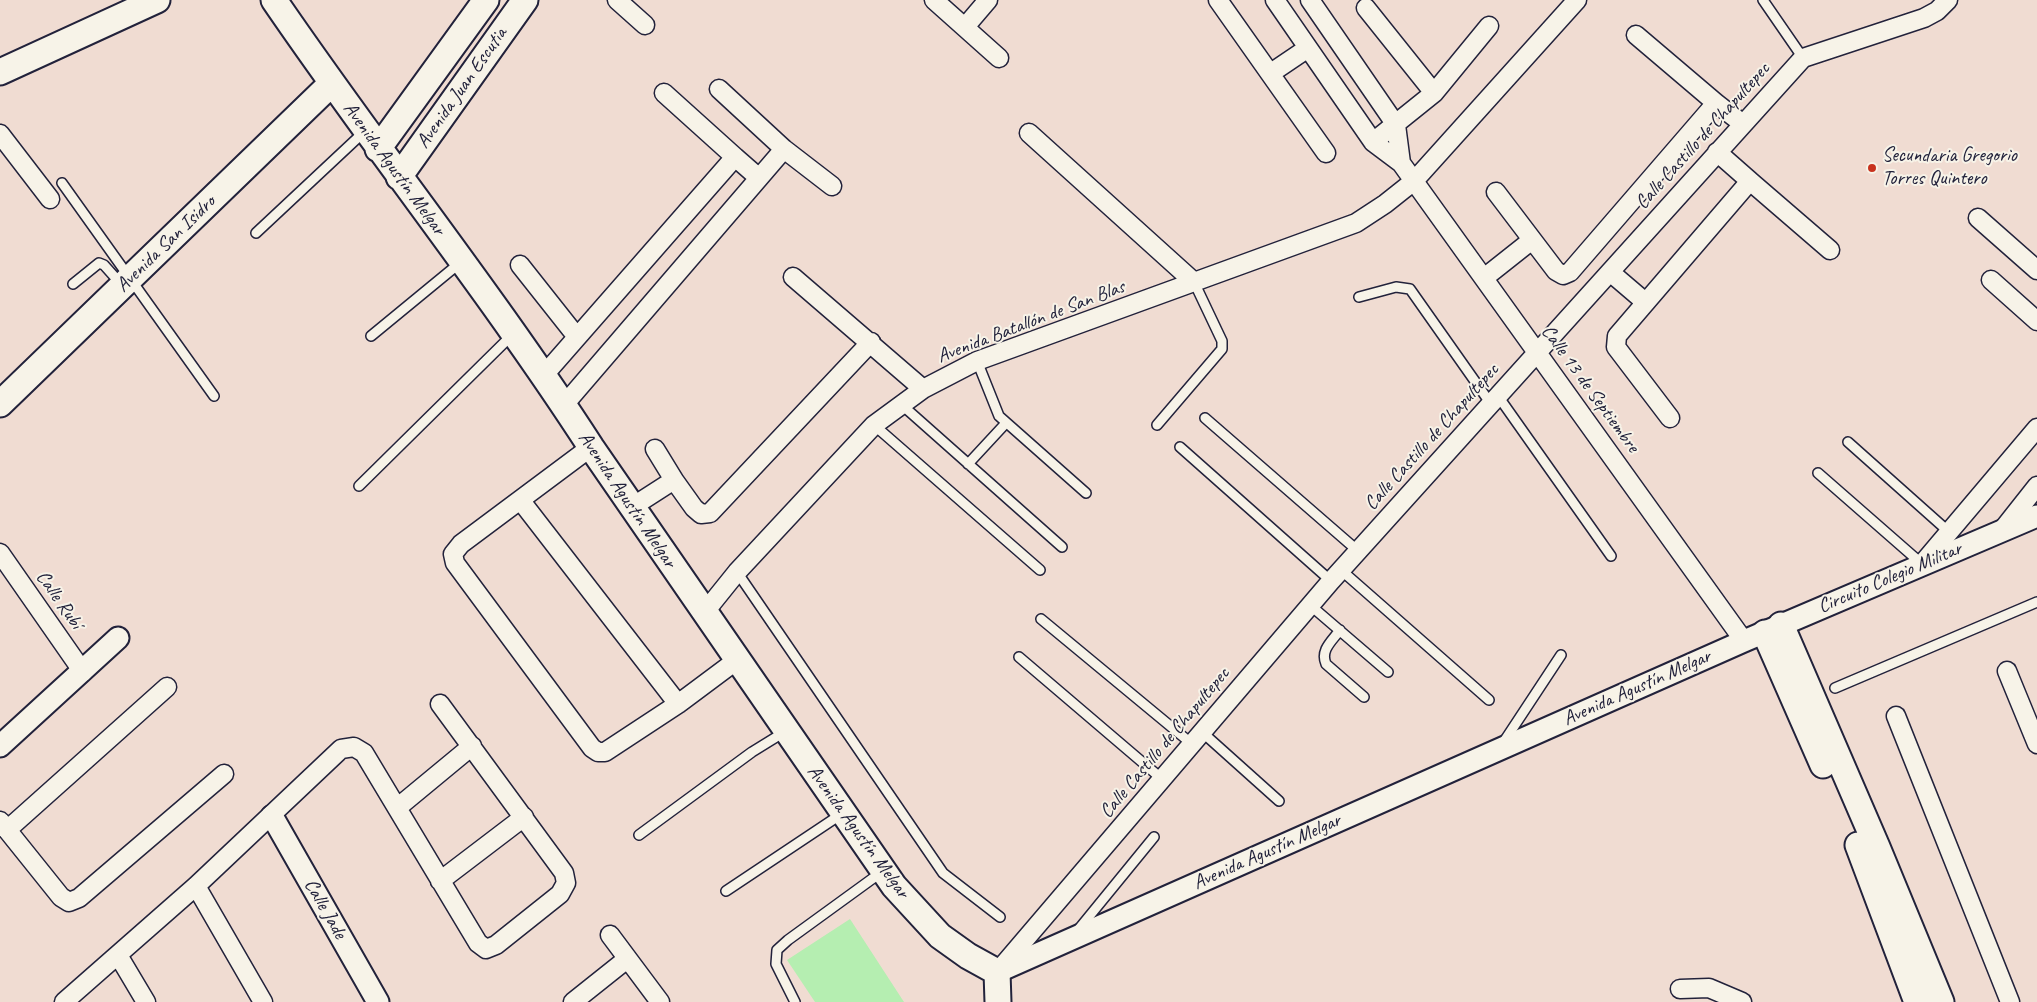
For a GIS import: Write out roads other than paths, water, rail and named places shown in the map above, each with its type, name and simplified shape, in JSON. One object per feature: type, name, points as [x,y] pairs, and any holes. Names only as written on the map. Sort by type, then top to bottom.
[{"type":"main road","points":[[0,72],[157,0]]},
{"type":"main road","name":"Avenida Agustín Melgar","points":[[274,0],[331,84],[544,375],[704,613],[894,886],[940,936],[968,956],[997,972]]},
{"type":"main road","name":"Avenida Juan Escutia","points":[[372,140],[484,0]]},
{"type":"main road","name":"Avenida Juan Escutia","points":[[400,177],[526,0]]},
{"type":"main road","name":"Avenida San Isidro","points":[[0,404],[331,84]]},
{"type":"main road","points":[[1763,633],[1870,851],[1940,1002]]},
{"type":"main road","points":[[1870,851],[1917,1002]]},
{"type":"main road","points":[[997,972],[998,1002]]},
{"type":"street","points":[[617,0],[645,25]]},
{"type":"street","points":[[964,27],[987,0]]},
{"type":"street","points":[[1218,0],[1326,154]]},
{"type":"street","name":"Calle 13 de Septiembre","points":[[1274,0],[1373,142],[1401,163],[1537,352],[1763,633]]},
{"type":"street","name":"Calle 13 de Septiembre","points":[[1310,0],[1396,125],[1401,163]]},
{"type":"street","name":"Avenida Batallón de San Blas","points":[[704,613],[737,572],[874,425],[923,389],[977,361],[1356,223],[1414,181],[1577,0]]},
{"type":"street","name":"Calle Castillo de Chapultepec","points":[[997,972],[1358,550],[1803,58],[1924,18],[1937,11],[1948,0]]},
{"type":"street","points":[[941,2],[964,27],[999,58]]},
{"type":"street","points":[[1366,8],[1434,93]]},
{"type":"street","points":[[1373,142],[1434,93],[1489,26]]},
{"type":"street","points":[[1636,35],[1743,124]]},
{"type":"street","points":[[1271,73],[1308,48]]},
{"type":"street","points":[[720,89],[784,149],[832,186]]},
{"type":"street","points":[[664,94],[759,178]]},
{"type":"street","points":[[1496,192],[1559,274],[1563,276],[1570,272],[1716,103]]},
{"type":"street","points":[[1028,133],[1194,282]]},
{"type":"street","points":[[0,134],[50,199]]},
{"type":"street","points":[[564,405],[784,149]]},
{"type":"street","points":[[1717,152],[1830,250]]},
{"type":"street","points":[[544,375],[736,157]]},
{"type":"street","points":[[1670,418],[1616,347],[1616,336],[1644,301],[1750,180]]},
{"type":"street","points":[[1978,218],[2037,270]]},
{"type":"street","points":[[1484,278],[1532,240]]},
{"type":"street","points":[[520,264],[577,337]]},
{"type":"street","points":[[1610,272],[1644,301]]},
{"type":"street","points":[[793,277],[871,342],[923,389]]},
{"type":"street","points":[[1991,280],[2037,321]]},
{"type":"street","points":[[655,449],[694,508],[701,514],[710,513],[871,342]]},
{"type":"street","points":[[1922,564],[2037,428]]},
{"type":"street","points":[[591,447],[460,544],[453,554],[455,563],[592,748],[598,752],[605,752],[678,704],[737,660]]},
{"type":"street","points":[[632,507],[674,480]]},
{"type":"street","points":[[2003,529],[2037,486]]},
{"type":"street","points":[[521,500],[678,704]]},
{"type":"street","name":"Circuito Colegio Militar","points":[[1763,633],[2037,516]]},
{"type":"street","name":"Calle Rubí","points":[[0,553],[83,672]]},
{"type":"street","name":"Avenida Agustín Melgar","points":[[997,972],[1763,633]]},
{"type":"street","points":[[0,746],[118,638]]},
{"type":"street","points":[[2007,671],[2037,744]]},
{"type":"street","points":[[167,688],[4,825],[61,897],[68,902],[79,898],[224,774]]},
{"type":"street","points":[[64,1002],[196,886],[341,749],[354,746],[364,753],[478,943],[486,949],[496,945],[560,894],[566,883],[564,873],[440,704]]},
{"type":"street","points":[[1896,716],[2010,1002]]},
{"type":"street","points":[[397,808],[472,746]]},
{"type":"street","name":"Calle Jade","points":[[272,816],[378,1002]]},
{"type":"street","points":[[440,881],[524,817]]},
{"type":"street","points":[[196,886],[263,1002]]},
{"type":"street","points":[[610,934],[660,1002]]},
{"type":"street","points":[[118,955],[146,1002]]},
{"type":"street","points":[[573,1002],[627,959]]},
{"type":"street","points":[[1680,989],[1708,988],[1742,1002]]},
{"type":"lane","points":[[1763,0],[1803,58]]},
{"type":"lane","points":[[256,233],[372,140]]},
{"type":"lane","points":[[62,183],[126,282],[214,396]]},
{"type":"lane","points":[[371,336],[462,262]]},
{"type":"lane","points":[[74,284],[99,263],[126,282]]},
{"type":"lane","points":[[1158,424],[1222,349],[1222,341],[1194,282]]},
{"type":"lane","points":[[1359,297],[1396,287],[1410,289],[1611,556]]},
{"type":"lane","points":[[359,486],[514,334]]},
{"type":"lane","points":[[977,361],[999,416],[1086,493]]},
{"type":"lane","points":[[902,405],[1062,547]]},
{"type":"lane","points":[[1206,418],[1358,550]]},
{"type":"lane","points":[[968,464],[1006,423]]},
{"type":"lane","points":[[874,425],[1040,570]]},
{"type":"lane","points":[[1848,442],[1949,532]]},
{"type":"lane","points":[[1180,447],[1489,700]]},
{"type":"lane","points":[[1818,473],[1922,564]]},
{"type":"lane","points":[[737,572],[943,873],[1000,918]]},
{"type":"lane","points":[[1835,688],[2037,602]]},
{"type":"lane","points":[[1310,605],[1388,672]]},
{"type":"lane","points":[[1041,619],[1279,801]]},
{"type":"lane","points":[[1340,630],[1325,649],[1323,657],[1326,664],[1364,697]]},
{"type":"lane","points":[[1499,749],[1513,724],[1560,655]]},
{"type":"lane","points":[[1019,657],[1162,779]]},
{"type":"lane","points":[[639,835],[752,752],[786,731]]},
{"type":"lane","points":[[726,891],[843,813]]},
{"type":"lane","points":[[1072,938],[1154,837]]},
{"type":"lane","points":[[795,1002],[776,964],[777,950],[802,929],[883,871]]},
{"type":"place","name":"Secundaria Gregorio Torres Quintero","points":[[1872,168]]}]
